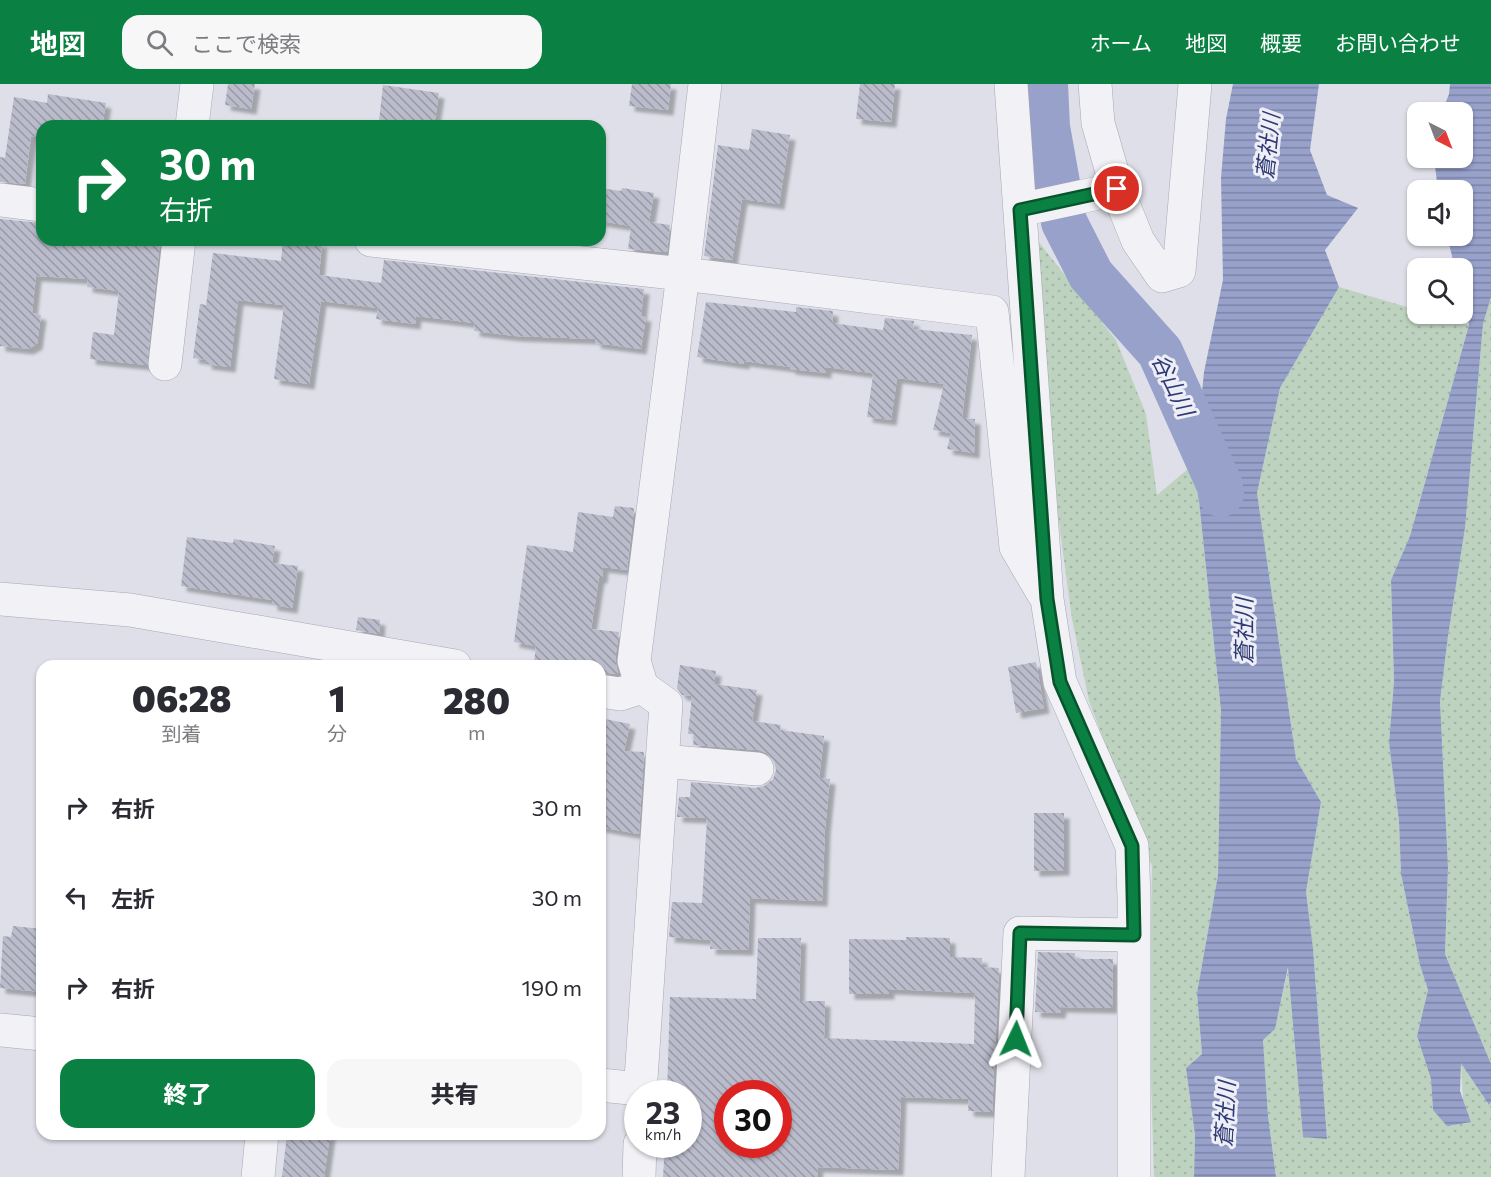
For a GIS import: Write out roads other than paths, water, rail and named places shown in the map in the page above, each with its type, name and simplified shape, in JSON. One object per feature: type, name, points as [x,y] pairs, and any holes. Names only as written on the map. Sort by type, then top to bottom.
[{"type":"street","points":[[193,120],[197,84]]},
{"type":"street","points":[[641,1080],[666,704],[642,687],[634,661],[705,84]]},
{"type":"street","points":[[1011,84],[1047,599],[1060,682],[1132,846],[1134,1177]]},
{"type":"street","points":[[1095,84],[1098,123],[1117,189],[1138,241],[1162,276],[1179,271],[1196,84]]},
{"type":"street","points":[[1021,210],[1117,189]]},
{"type":"street","points":[[0,200],[36,204]]},
{"type":"street","points":[[165,364],[178,246]]},
{"type":"street","points":[[426,246],[683,274],[992,312],[1016,547],[1047,599]]},
{"type":"street","points":[[0,599],[130,610],[420,660]]},
{"type":"street","points":[[606,692],[620,694],[642,687]]},
{"type":"street","points":[[662,761],[757,769]]},
{"type":"street","points":[[1008,1177],[1020,933],[1134,935]]},
{"type":"street","points":[[0,1030],[36,1033]]},
{"type":"street","points":[[606,1086],[624,1089]]},
{"type":"street","points":[[258,1177],[261,1140]]},
{"type":"street","points":[[639,1177],[640,1158]]},
{"type":"water","name":"蒼社川","points":[[1233,84],[1319,84],[1310,150],[1327,195],[1358,208],[1325,250],[1339,287],[1280,388],[1257,493],[1296,759],[1321,802],[1306,892],[1313,948],[1327,1139],[1303,1137],[1288,967],[1275,1029],[1263,1040],[1268,1116],[1276,1177],[1194,1177],[1195,1135],[1186,1068],[1202,1054],[1197,993],[1218,875],[1221,710],[1195,463],[1204,372],[1223,280],[1221,178],[1226,119]]},
{"type":"water","points":[[1450,84],[1491,84],[1491,297],[1483,324],[1465,528],[1440,701],[1448,867],[1445,954],[1491,1064],[1491,1102],[1489,1105],[1461,1063],[1460,1091],[1471,1122],[1447,1126],[1433,1110],[1431,1079],[1417,1036],[1428,990],[1420,965],[1401,874],[1399,821],[1389,743],[1394,681],[1391,580],[1410,536],[1469,324],[1473,324],[1473,258],[1452,258],[1450,246],[1473,246],[1473,180],[1437,180],[1435,168],[1473,168],[1473,102],[1446,102]]},
{"type":"waterway","name":"谷山川","points":[[1045,84],[1047,127],[1064,222],[1091,275],[1160,352],[1220,486],[1221,494]]}]
